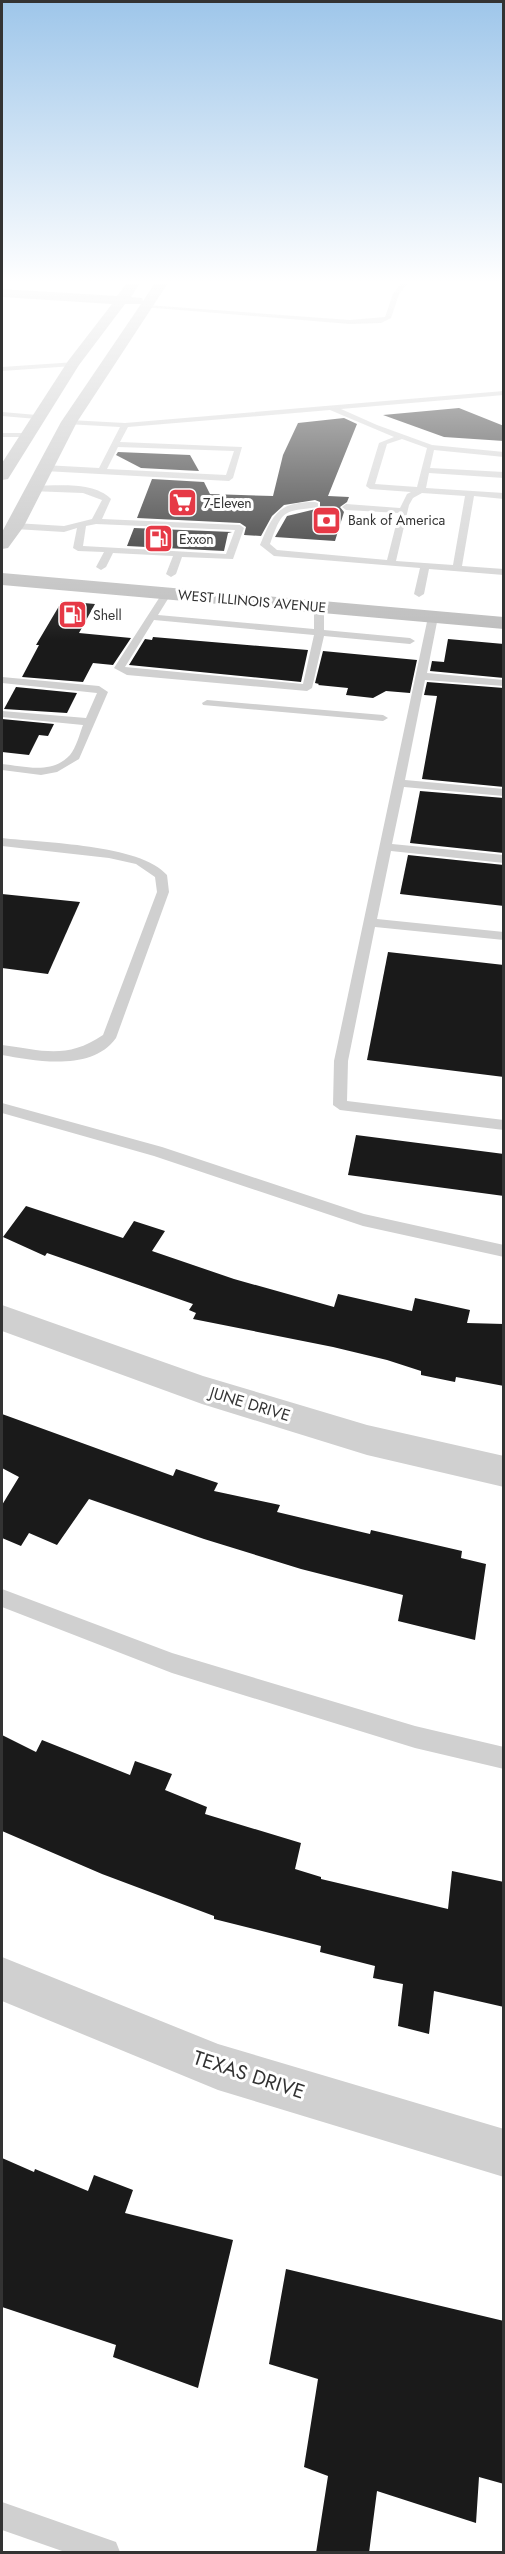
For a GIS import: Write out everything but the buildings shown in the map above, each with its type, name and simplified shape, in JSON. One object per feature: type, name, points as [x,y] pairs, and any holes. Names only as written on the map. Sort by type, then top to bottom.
[{"type":"main road","points":[[2,475],[48,402]]},
{"type":"main road","points":[[4,554],[33,489],[82,402]]},
{"type":"main road","points":[[38,417],[69,422]]},
{"type":"main road","points":[[65,564],[110,568]]},
{"type":"main road","name":"WEST ILLINOIS AVENUE","points":[[150,572],[195,576]]},
{"type":"main road","name":"WEST ILLINOIS AVENUE","points":[[2,579],[504,623]]},
{"type":"main road","points":[[395,592],[440,596]]},
{"type":"street","name":"JUNE DRIVE","points":[[2,1318],[202,1390],[367,1440],[504,1472]]},
{"type":"street","name":"TEXAS DRIVE","points":[[2,1979],[218,2067],[481,2148],[504,2153]]},
{"type":"lane","points":[[69,422],[125,425],[390,402]]},
{"type":"lane","points":[[330,407],[431,447],[504,456]]},
{"type":"lane","points":[[2,414],[38,417]]},
{"type":"lane","points":[[102,471],[125,425]]},
{"type":"lane","points":[[2,435],[26,435]]},
{"type":"lane","points":[[401,437],[382,443],[370,486],[504,496]]},
{"type":"lane","points":[[44,468],[229,478],[239,449],[114,444]]},
{"type":"lane","points":[[422,490],[431,447]]},
{"type":"lane","points":[[426,470],[504,475]]},
{"type":"lane","points":[[33,489],[88,491],[103,495],[107,500],[96,521]]},
{"type":"lane","points":[[391,563],[403,511],[410,496],[422,490]]},
{"type":"lane","points":[[457,568],[470,494]]},
{"type":"lane","points":[[315,505],[297,504],[282,510],[275,519],[265,545],[270,551],[504,572]]},
{"type":"lane","points":[[346,507],[403,511]]},
{"type":"lane","points":[[15,525],[64,529],[96,521],[240,528],[230,557],[78,548],[82,526]]},
{"type":"lane","points":[[110,549],[110,568]]},
{"type":"lane","points":[[171,574],[179,554]]},
{"type":"lane","points":[[418,594],[425,566]]},
{"type":"lane","points":[[166,594],[119,668],[127,672],[307,688]]},
{"type":"lane","points":[[299,710],[307,688],[320,633],[319,607]]},
{"type":"lane","points":[[152,617],[410,641]]},
{"type":"lane","points":[[433,617],[341,1061],[340,1105],[504,1125]]},
{"type":"lane","points":[[421,676],[504,683]]},
{"type":"lane","points":[[2,680],[101,690],[103,693],[75,757],[61,766],[41,771],[2,767]]},
{"type":"lane","points":[[207,703],[383,718]]},
{"type":"lane","points":[[2,714],[90,723]]},
{"type":"lane","points":[[399,783],[504,793]]},
{"type":"lane","points":[[2,842],[109,854],[140,861],[161,875],[163,892],[109,1038],[93,1050],[66,1059],[2,1050]]},
{"type":"lane","points":[[385,847],[504,859]]},
{"type":"lane","points":[[370,922],[504,936]]},
{"type":"lane","points":[[2,1108],[157,1151],[363,1220],[504,1251]]},
{"type":"lane","points":[[2,1598],[172,1663],[414,1737],[504,1758]]},
{"type":"lane","points":[[2,2516],[106,2553]]},
{"type":"place","name":"7-Eleven","points":[[182,503]]},
{"type":"place","name":"Bank of America","points":[[327,520]]},
{"type":"place","name":"Exxon","points":[[158,539]]},
{"type":"place","name":"Shell","points":[[72,615]]}]
